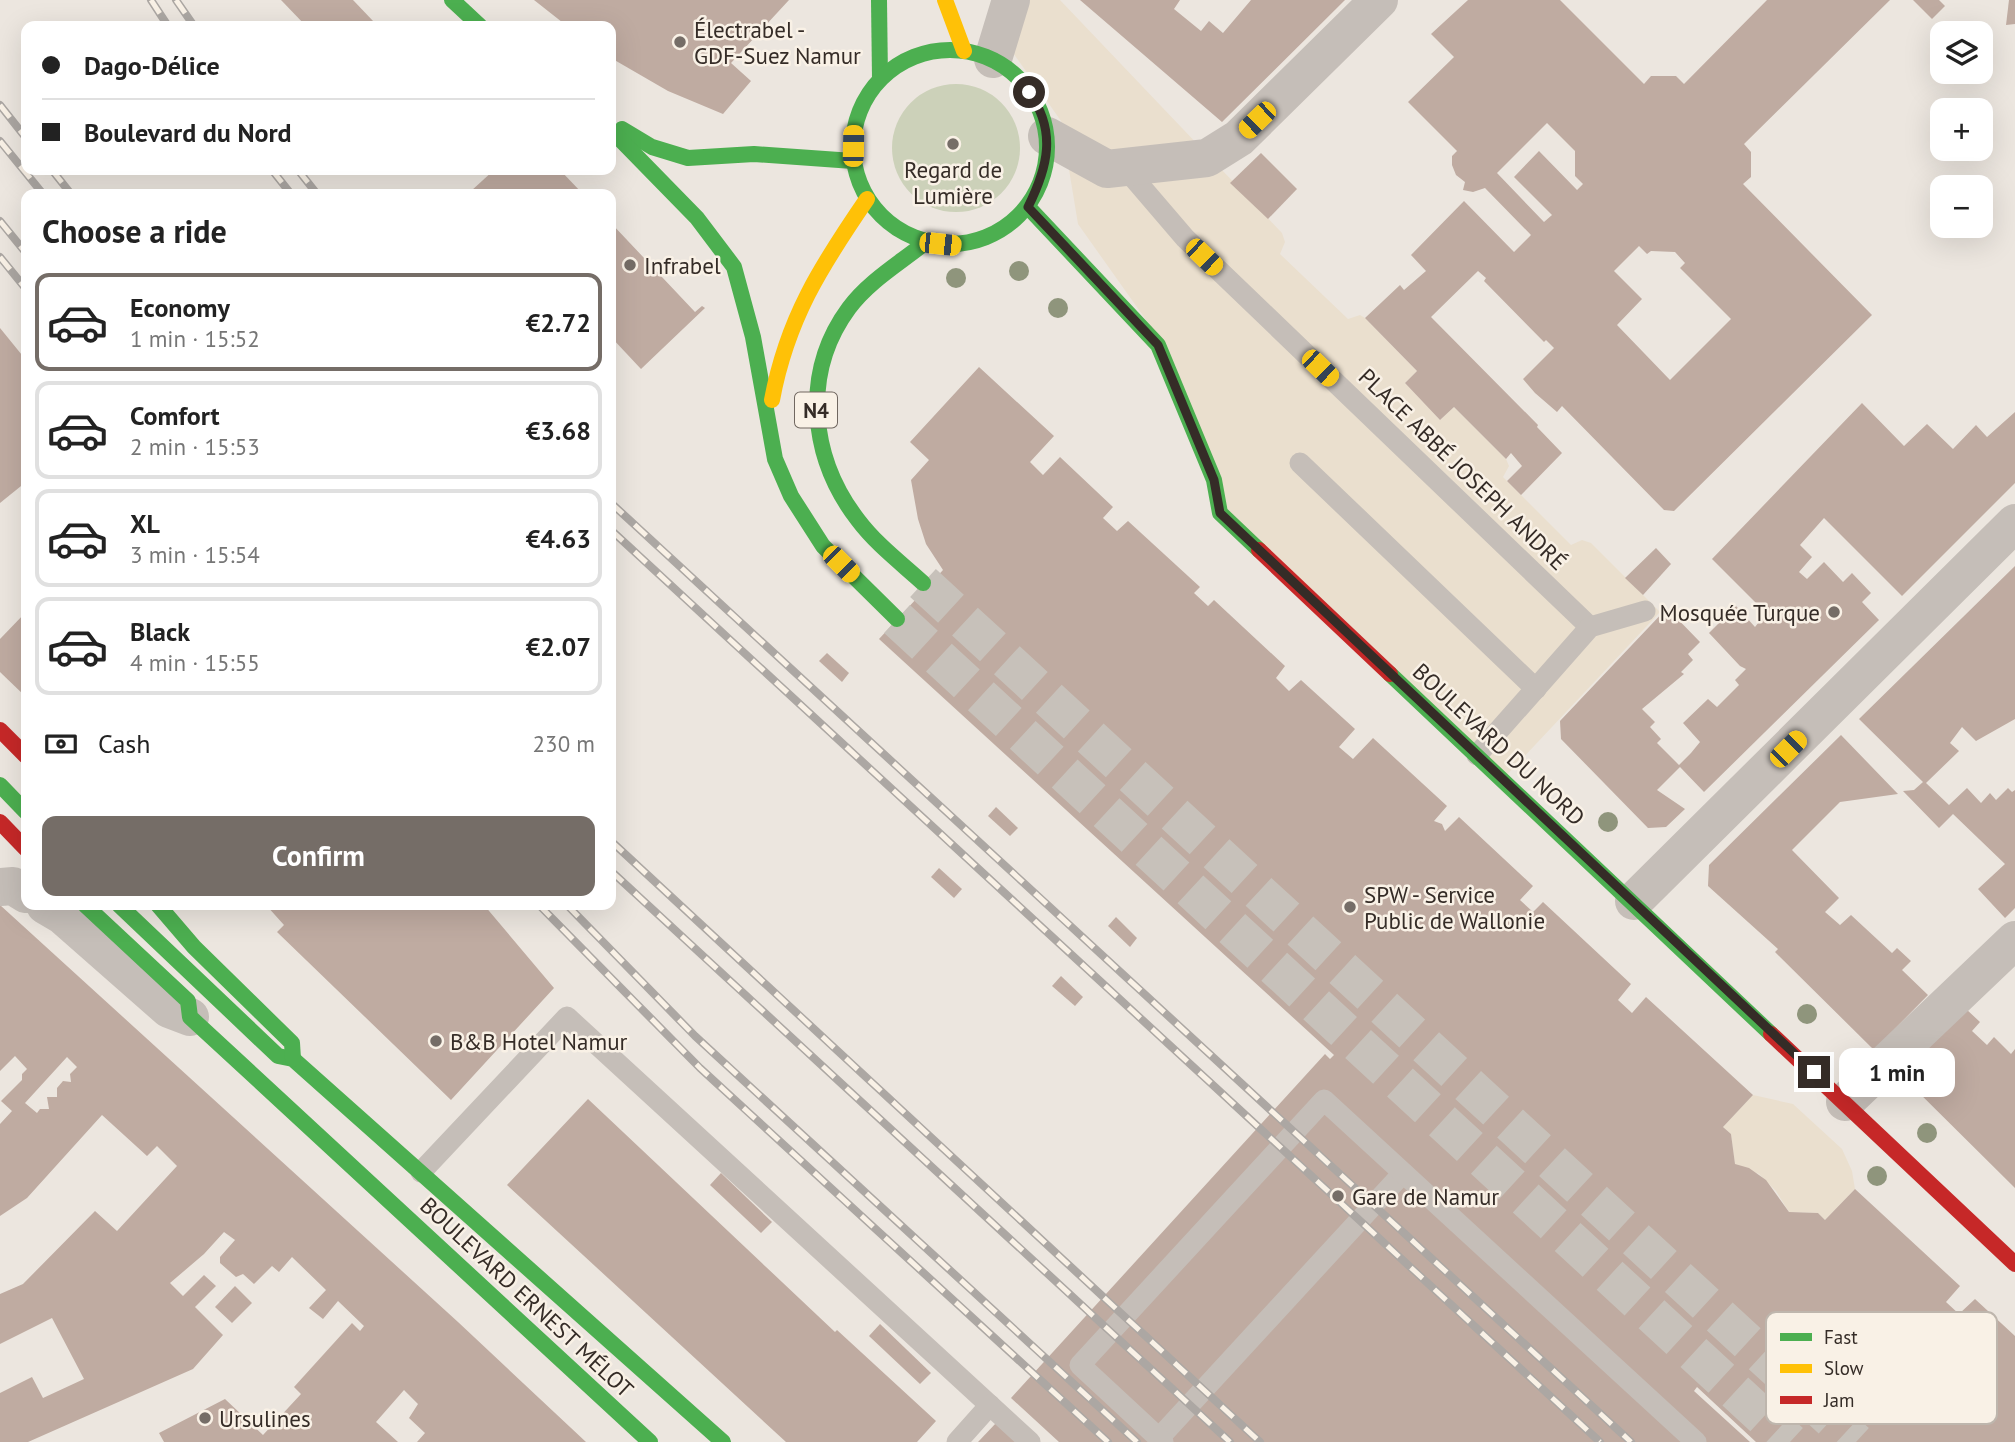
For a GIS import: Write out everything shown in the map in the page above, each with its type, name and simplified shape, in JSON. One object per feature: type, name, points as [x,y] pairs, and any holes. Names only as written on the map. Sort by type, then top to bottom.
[{"type":"main road","points":[[452,0],[475,21]]},
{"type":"main road","points":[[879,0],[880,79]]},
{"type":"main road","points":[[945,0],[979,55]]},
{"type":"main road","points":[[934,51],[979,55],[1019,78],[1038,105],[1047,136],[1045,174],[1028,207],[1007,227],[982,240],[954,245],[926,242],[892,226],[867,199],[853,161],[853,131],[860,112],[880,79],[915,57],[934,51]]},
{"type":"main road","points":[[616,126],[652,147],[688,158],[754,154],[853,161]]},
{"type":"main road","name":"N4","points":[[616,135],[698,218],[734,267],[753,337],[775,459],[791,496],[816,536],[897,619]]},
{"type":"main road","name":"N4","points":[[769,422],[777,366],[787,331],[810,281],[867,199]]},
{"type":"main road","name":"BOULEVARD DU NORD","points":[[1028,207],[1158,345],[1214,480],[1220,513],[1634,901],[2015,1264]]},
{"type":"main road","name":"N4","points":[[923,583],[858,520],[827,474],[816,432],[817,388],[824,354],[849,309],[926,242]]},
{"type":"main road","points":[[0,730],[21,751]]},
{"type":"main road","points":[[0,785],[21,807]]},
{"type":"main road","points":[[0,822],[21,844]]},
{"type":"main road","name":"BOULEVARD ERNEST MÉLOT","points":[[90,910],[188,1001],[190,1017],[386,1182],[650,1442]]},
{"type":"main road","points":[[124,910],[278,1056],[293,1059],[723,1442]]},
{"type":"main road","points":[[162,910],[194,947],[292,1043],[293,1059]]},
{"type":"main road","points":[[386,1182],[403,1156]]},
{"type":"street","points":[[979,55],[1011,0]]},
{"type":"street","points":[[1047,136],[1107,169],[1207,158],[1239,138],[1379,0]]},
{"type":"street","points":[[1634,901],[2015,523]]},
{"type":"street","points":[[0,887],[13,886],[21,891]]},
{"type":"street","points":[[54,910],[169,1009],[190,1017]]},
{"type":"street","points":[[1845,1102],[2015,940]]},
{"type":"lane","name":"PLACE ABBÉ JOSEPH ANDRÉ","points":[[1125,168],[1185,238],[1590,628]]},
{"type":"lane","points":[[1300,463],[1535,689]]},
{"type":"lane","points":[[1477,755],[1590,628],[1644,611]]},
{"type":"lane","points":[[421,1172],[567,1017],[1030,1442]]},
{"type":"lane","points":[[1403,1173],[1161,1440],[1080,1365],[1324,1100],[1696,1442]]},
{"type":"lane","points":[[957,1442],[990,1405]]},
{"type":"green space","points":[[956,84],[981,89],[1001,103],[1015,123],[1020,148],[1015,173],[1001,193],[981,207],[956,212],[931,207],[911,193],[897,173],[892,148],[897,123],[911,103],[931,89]]},
{"type":"shaded area","points":[[1023,0],[1060,0],[1282,233],[1285,242],[1280,254],[1348,319],[1360,315],[1365,318],[1417,371],[1405,383],[1440,420],[1454,407],[1506,459],[1509,466],[1503,477],[1571,545],[1582,540],[1591,543],[1660,612],[1503,779],[1220,513],[1161,341],[1078,224],[1061,121],[1011,50]]},
{"type":"shaded area","points":[[1753,1095],[1793,1104],[1842,1149],[1852,1171],[1855,1189],[1825,1220],[1818,1213],[1789,1212],[1776,1191],[1759,1174],[1735,1165],[1731,1134],[1723,1127]]},
{"type":"building","points":[[281,0],[353,0],[373,21],[301,21]]},
{"type":"building","name":"Électrabel - GDF-Suez Namur","points":[[534,0],[789,0],[731,63],[751,81],[723,114],[668,91],[616,61],[616,21],[561,21]]},
{"type":"building","points":[[1080,0],[1180,0],[1174,9],[1201,31],[1209,21],[1223,33],[1251,0],[1345,0],[1222,122]]},
{"type":"building","points":[[1468,0],[1560,0],[1644,84],[1651,76],[1676,76],[1684,84],[1767,0],[1890,0],[1744,144],[1751,152],[1751,177],[1743,184],[1872,315],[1674,511],[1664,510],[1562,406],[1557,412],[1523,379],[1554,348],[1546,340],[1544,342],[1484,281],[1486,278],[1478,271],[1431,317],[1538,425],[1562,453],[1521,495],[1507,481],[1522,466],[1511,453],[1506,459],[1454,407],[1440,420],[1405,383],[1417,371],[1365,318],[1400,285],[1404,290],[1426,271],[1411,255],[1464,201],[1514,252],[1531,235],[1485,188],[1473,192],[1463,190],[1465,182],[1456,175],[1452,165],[1452,156],[1457,151],[1408,102],[1454,57],[1431,34]],"holes":[[[1547,123],[1575,151],[1575,176],[1583,184],[1577,190],[1539,151],[1514,177],[1552,215],[1544,222],[1497,173]],[[1639,246],[1647,254],[1651,251],[1675,252],[1685,263],[1680,268],[1731,319],[1670,380],[1617,325],[1642,299],[1614,271]]]},
{"type":"building","points":[[1913,0],[1939,0],[1945,6],[1932,19]]},
{"type":"building","points":[[2009,0],[2015,0],[2015,24],[2006,25]]},
{"type":"building","points":[[1261,153],[1297,189],[1268,219],[1230,183]]},
{"type":"building","points":[[489,175],[565,175],[578,189],[473,189]]},
{"type":"building","name":"Infrabel","points":[[616,228],[695,312],[702,306],[705,308],[641,369],[616,342]]},
{"type":"building","points":[[0,328],[21,354],[21,486],[0,503]]},
{"type":"building","name":"SPW - Service Public de Wallonie","points":[[979,367],[1054,436],[1030,462],[1043,475],[1060,457],[1113,507],[1103,518],[1117,531],[1128,521],[1200,587],[1194,593],[1208,606],[1214,600],[1285,666],[1276,678],[1289,691],[1301,680],[1355,729],[1339,747],[1353,759],[1373,738],[1447,806],[1434,821],[1442,824],[1445,831],[1459,817],[1533,886],[1520,900],[1533,912],[1543,902],[1631,984],[1618,1000],[1632,1013],[1646,997],[1753,1095],[1723,1127],[1731,1134],[1735,1164],[1749,1168],[1766,1180],[1789,1212],[1818,1213],[1825,1220],[1855,1189],[1960,1286],[1946,1302],[1957,1312],[1766,1312],[1766,1424],[1997,1424],[1997,1319],[2015,1336],[2015,1442],[1756,1442],[1697,1387],[1694,1391],[1750,1442],[1059,1442],[1011,1398],[1325,1054],[1330,1059],[1334,1055],[879,639],[943,570],[926,544],[911,480],[929,460],[910,442]]},
{"type":"building","points":[[1862,403],[1904,446],[1927,424],[1953,449],[1976,425],[1987,437],[2015,412],[2015,483],[1902,596],[1824,518],[1800,545],[1812,557],[1799,572],[1807,579],[1824,562],[1843,582],[1852,573],[1871,593],[1862,602],[1879,620],[1704,792],[1680,767],[1657,790],[1685,809],[1666,827],[1648,828],[1561,739],[1560,721],[1667,608],[1700,642],[1688,654],[1693,660],[1681,672],[1684,674],[1642,709],[1655,722],[1650,727],[1661,739],[1657,743],[1679,765],[1691,753],[1700,742],[1683,723],[1708,699],[1717,707],[1739,685],[1735,680],[1746,669],[1709,633],[1736,606],[1755,627],[1766,613],[1712,559]]},
{"type":"building","points":[[1656,548],[1671,564],[1643,595],[1625,578]]},
{"type":"building","points":[[2015,566],[2015,719],[1976,741],[1962,727],[1950,743],[1959,751],[1926,783],[1949,805],[1967,788],[1981,803],[1990,793],[1996,800],[2008,788],[2012,792],[2015,790],[2015,908],[2005,918],[1978,889],[2005,864],[1953,814],[1939,828],[1903,791],[1914,790],[1923,782],[1859,719]]},
{"type":"building","points":[[21,617],[21,692],[0,672],[0,639]]},
{"type":"building","points":[[827,653],[849,673],[842,682],[819,661]]},
{"type":"building","points":[[1841,735],[1898,794],[1840,802],[1792,850],[1839,898],[1825,912],[1840,925],[1851,915],[1892,953],[1897,948],[1911,961],[1902,970],[1928,995],[1874,1050],[1775,952],[1778,949],[1708,886],[1709,865]]},
{"type":"building","points":[[996,807],[1018,828],[1010,836],[988,816]]},
{"type":"building","points":[[939,868],[962,889],[954,898],[931,877]]},
{"type":"building","points":[[0,905],[586,1442],[417,1442],[425,1433],[409,1418],[418,1404],[404,1390],[376,1422],[398,1442],[164,1442],[159,1433],[225,1399],[263,1435],[301,1394],[294,1387],[352,1323],[360,1331],[364,1326],[338,1301],[323,1319],[309,1308],[326,1290],[292,1257],[279,1272],[272,1266],[254,1284],[243,1274],[236,1277],[220,1263],[220,1257],[235,1240],[224,1232],[204,1254],[170,1283],[183,1296],[204,1275],[216,1286],[195,1307],[223,1335],[193,1369],[28,1442],[0,1442],[0,1393],[32,1377],[43,1398],[84,1379],[52,1318],[0,1344],[0,1294],[23,1284],[95,1211],[117,1231],[177,1166],[157,1146],[147,1156],[102,1115],[27,1198],[0,1216],[0,1124],[12,1111],[1,1101],[22,1080],[22,1074],[27,1069],[15,1056],[0,1071]],"holes":[[[67,1057],[77,1067],[70,1074],[71,1082],[63,1081],[57,1088],[57,1097],[47,1097],[49,1109],[40,1109],[37,1113],[25,1103]]]},
{"type":"building","points":[[270,910],[488,910],[554,988],[451,1100],[277,932],[284,925]]},
{"type":"building","points":[[1116,917],[1137,938],[1130,947],[1108,926]]},
{"type":"building","points":[[1061,976],[1083,997],[1075,1006],[1052,986]]},
{"type":"building","points":[[1966,1009],[1980,1022],[1972,1031],[1987,1045],[1994,1037],[2011,1054],[2015,1049],[2015,1188],[1901,1075]]},
{"type":"building","points":[[588,1099],[835,1332],[837,1330],[936,1421],[917,1442],[786,1442],[507,1185]]},
{"type":"building","points":[[721,1173],[772,1222],[761,1233],[710,1185]]},
{"type":"building","points":[[235,1286],[252,1303],[232,1323],[215,1307]]},
{"type":"building","name":"SPW - Service Public de Wallonie","points":[[1975,1299],[1989,1312],[1961,1312]]},
{"type":"building","points":[[880,1324],[931,1373],[920,1384],[869,1336]]},
{"type":"building","points":[[997,1422],[1019,1442],[978,1442]]},
{"type":"tunnel","points":[[923,583],[1766,1359]]},
{"type":"tunnel","points":[[897,619],[1766,1420]]},
{"type":"tunnel","points":[[1770,1424],[1790,1442]]},
{"type":"tunnel","points":[[1836,1424],[1856,1442]]},
{"type":"railway","points":[[151,0],[165,21]]},
{"type":"railway","points":[[176,0],[191,21]]},
{"type":"railway","points":[[0,105],[21,132]]},
{"type":"railway","points":[[0,141],[21,167]]},
{"type":"railway","points":[[28,175],[39,189]]},
{"type":"railway","points":[[56,175],[67,189]]},
{"type":"railway","points":[[276,175],[287,189]]},
{"type":"railway","points":[[302,175],[313,189]]},
{"type":"railway","points":[[0,221],[21,247]]},
{"type":"railway","points":[[0,257],[21,283]]},
{"type":"railway","points":[[616,508],[1631,1442]]},
{"type":"railway","points":[[616,535],[1600,1442]]},
{"type":"railway","points":[[616,846],[1260,1442]]},
{"type":"railway","points":[[616,876],[1230,1442]]},
{"type":"railway","points":[[544,910],[700,1068],[1108,1442]]},
{"type":"railway","points":[[572,910],[695,1036],[1137,1442]]},
{"type":"traffic: fast","points":[[452,0],[475,21]]},
{"type":"traffic: fast","points":[[879,0],[880,79]]},
{"type":"traffic: fast","points":[[950,50],[987,57],[1019,78],[1040,110],[1047,147],[1040,184],[1019,216],[987,237],[950,244],[913,237],[881,216],[860,184],[853,147],[860,110],[881,78],[913,57],[950,50]]},
{"type":"traffic: fast","points":[[622,129],[652,147],[688,158],[754,154],[853,161]]},
{"type":"traffic: fast","points":[[616,135],[697,218],[734,267],[753,337],[775,459],[791,496],[823,546],[897,619]]},
{"type":"traffic: fast","points":[[1028,207],[1158,345],[1214,480],[1220,513],[1259,550]]},
{"type":"traffic: fast","points":[[923,583],[873,537],[842,496],[821,443],[818,387],[823,360],[834,333],[849,308],[875,281],[926,242]]},
{"type":"traffic: fast","points":[[1390,674],[1771,1034]]},
{"type":"traffic: fast","points":[[0,785],[21,807]]},
{"type":"traffic: fast","points":[[90,910],[188,1001],[190,1017],[650,1442]]},
{"type":"traffic: fast","points":[[124,910],[278,1056],[293,1059],[723,1442]]},
{"type":"traffic: fast","points":[[162,910],[194,947],[292,1043],[293,1059]]},
{"type":"traffic: slow","points":[[945,0],[964,51]]},
{"type":"traffic: slow","points":[[772,400],[787,344],[808,294],[867,199]]},
{"type":"traffic: jam","points":[[1259,550],[1390,674]]},
{"type":"traffic: jam","points":[[0,730],[21,751]]},
{"type":"traffic: jam","points":[[0,822],[21,844]]},
{"type":"traffic: jam","points":[[1771,1034],[2015,1264]]},
{"type":"place","name":"Électrabel - GDF-Suez Namur","points":[[680,42]]},
{"type":"place","name":"Regard de Lumière","points":[[953,144]]},
{"type":"place","name":"Infrabel","points":[[630,265]]},
{"type":"place","name":"Mosquée Turque","points":[[1834,612]]},
{"type":"place","name":"SPW - Service Public de Wallonie","points":[[1350,907]]},
{"type":"place","name":"B&B Hotel Namur","points":[[436,1041]]},
{"type":"place","name":"Gare de Namur","points":[[1338,1196]]},
{"type":"place","name":"Ursulines","points":[[205,1418]]},
{"type":"route","points":[[1029,92],[1038,105],[1047,136],[1045,174],[1028,207],[1158,345],[1214,480],[1220,513],[1814,1072]]}]
